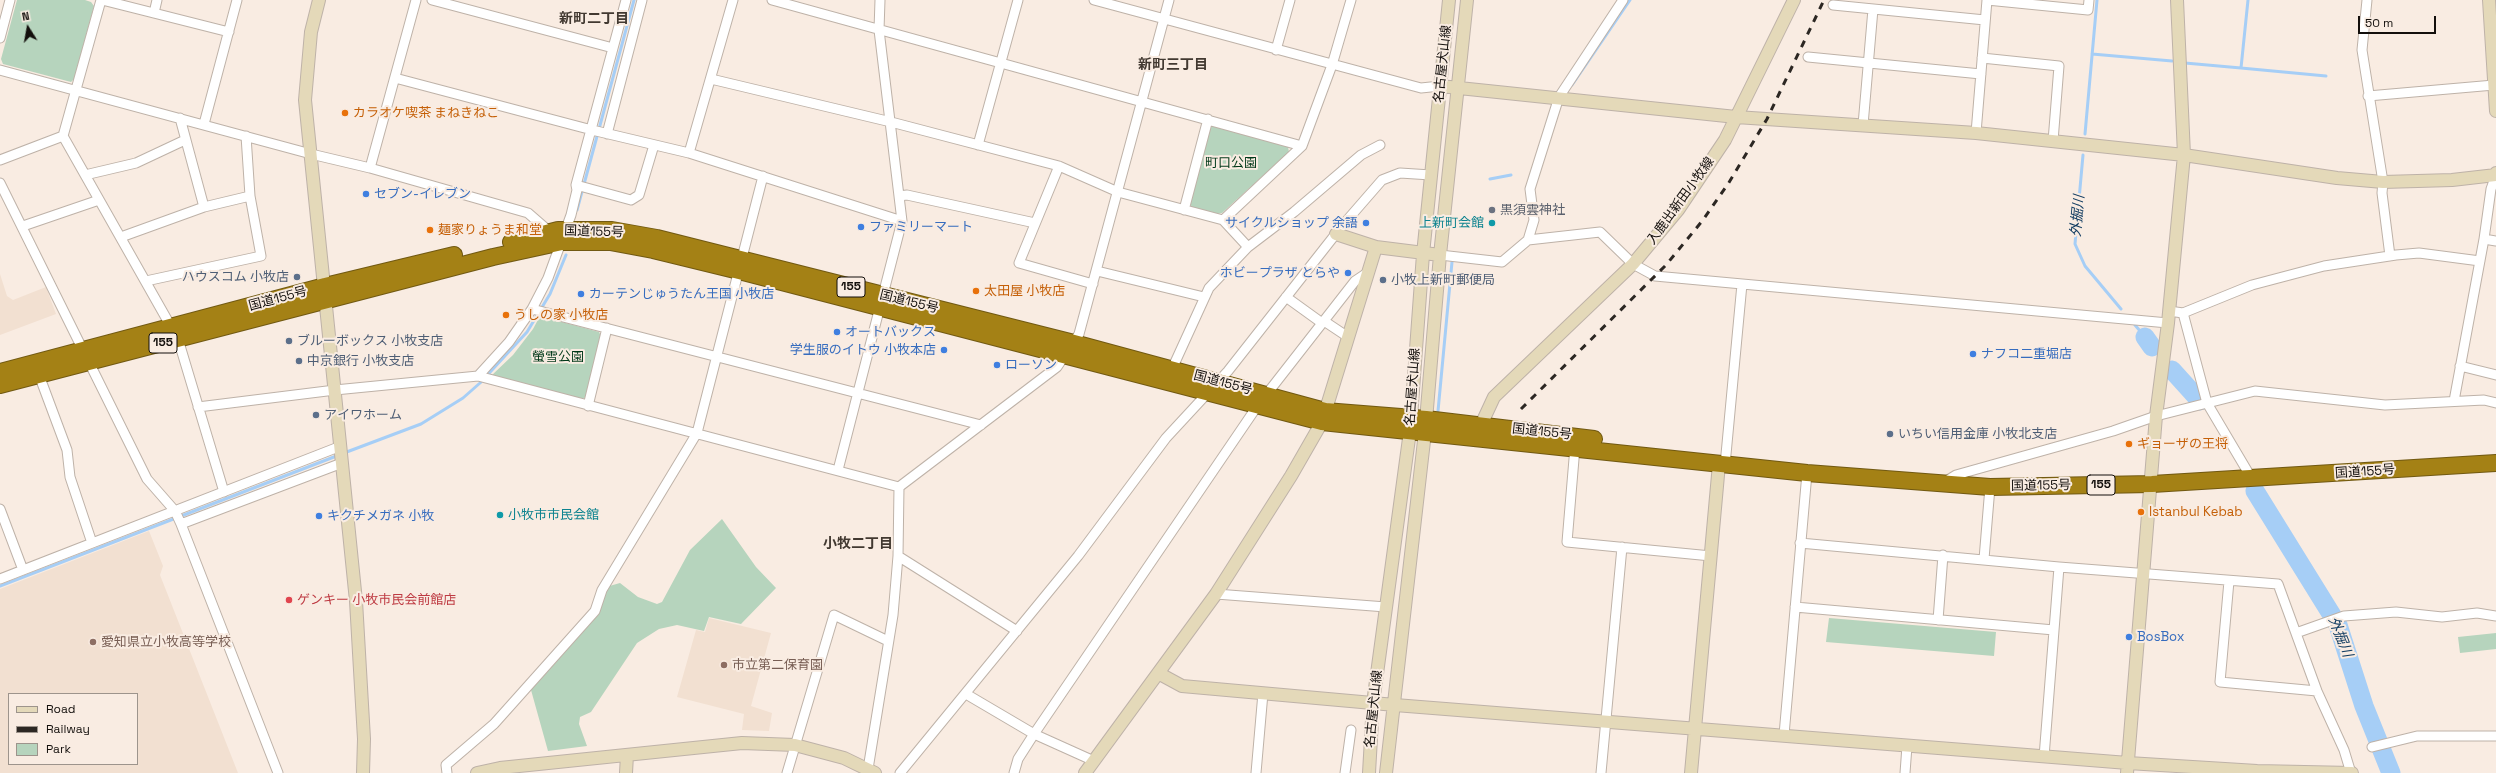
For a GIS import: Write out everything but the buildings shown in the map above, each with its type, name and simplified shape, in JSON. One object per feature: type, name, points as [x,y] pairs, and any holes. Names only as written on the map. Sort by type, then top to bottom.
[{"type":"highway","name":"国道155号","points":[[0,372],[88,356],[326,293],[493,257],[559,235],[612,230],[657,238],[740,265],[1070,349],[1324,416],[1418,425],[1575,447],[1717,464],[1940,485],[1990,487],[2152,484],[2496,463]]},
{"type":"highway","name":"国道155号","points":[[1070,349],[1172,369],[1213,387]]},
{"type":"highway","name":"国道155号","points":[[0,385],[39,375],[88,356]]},
{"type":"highway","name":"国道155号","points":[[1418,425],[1481,425],[1583,437],[1685,455],[1717,464]]},
{"type":"street","points":[[0,38],[10,0]]},
{"type":"street","points":[[224,492],[175,333],[63,136],[101,0],[229,32]]},
{"type":"street","points":[[154,13],[157,0]]},
{"type":"street","points":[[204,124],[237,0]]},
{"type":"street","points":[[319,0],[311,32],[306,94],[356,609],[364,739],[363,773]]},
{"type":"street","points":[[370,168],[416,0]]},
{"type":"street","points":[[432,0],[613,48]]},
{"type":"street","points":[[478,376],[510,342],[532,309],[548,278],[559,235],[577,190],[576,185],[626,0]]},
{"type":"street","points":[[607,134],[642,0]]},
{"type":"street","points":[[689,153],[733,0]]},
{"type":"street","points":[[772,0],[1302,146]]},
{"type":"street","points":[[838,470],[902,221],[879,30],[880,0]]},
{"type":"street","points":[[978,145],[1018,0]]},
{"type":"street","points":[[1094,0],[1421,88],[1440,86],[1456,87],[1736,116],[1976,133],[2184,155],[2337,178],[2383,182],[2452,180],[2496,174],[2491,188],[2484,239],[2454,401]]},
{"type":"street","points":[[899,487],[1057,367],[1079,334],[1169,0]]},
{"type":"street","points":[[1276,50],[1290,0]]},
{"type":"street","points":[[1223,220],[1302,146],[1332,65],[1351,0]]},
{"type":"street","name":"名古屋犬山線","points":[[1387,772],[1395,705],[1418,425],[1423,254],[1449,0]]},
{"type":"street","name":"名古屋犬山線","points":[[1368,773],[1373,703],[1386,607],[1418,425],[1440,255],[1456,87],[1467,0]]},
{"type":"street","points":[[1336,234],[1376,247],[1423,254],[1502,262],[1528,240],[1534,220],[1530,189],[1559,97],[1623,0]]},
{"type":"street","name":"入鹿出新田小牧線","points":[[1481,425],[1494,397],[1633,264],[1678,210],[1724,140],[1794,0]]},
{"type":"street","points":[[1976,133],[1987,0],[2088,10],[2089,0]]},
{"type":"street","points":[[2128,768],[2145,574],[2156,416],[2168,317],[2184,155],[2177,0]]},
{"type":"street","points":[[2367,0],[2362,50],[2368,96],[2383,182],[2382,193],[2390,256]]},
{"type":"street","points":[[2488,0],[2496,111]]},
{"type":"street","points":[[1833,5],[1985,20]]},
{"type":"street","points":[[1863,125],[1872,9]]},
{"type":"street","points":[[1808,57],[1981,74]]},
{"type":"street","points":[[1982,58],[2060,66],[2053,141]]},
{"type":"street","points":[[0,70],[311,154],[370,168],[528,213],[559,235]]},
{"type":"street","points":[[395,78],[607,134],[689,153],[902,221]]},
{"type":"street","points":[[711,79],[891,122],[1059,166],[1118,192],[1223,220],[1248,247]]},
{"type":"street","points":[[2368,96],[2495,82]]},
{"type":"street","points":[[180,118],[204,207]]},
{"type":"street","points":[[1184,210],[1208,119]]},
{"type":"street","points":[[0,160],[63,136]]},
{"type":"street","points":[[146,282],[261,256],[250,196],[246,136]]},
{"type":"street","points":[[86,175],[136,163],[185,140]]},
{"type":"street","points":[[576,185],[631,200],[640,195],[654,145]]},
{"type":"street","points":[[1172,369],[1209,288],[1248,247],[1294,212],[1361,155],[1380,145]]},
{"type":"street","points":[[1059,166],[1019,264],[1093,284]]},
{"type":"street","points":[[900,773],[1078,556],[1166,438],[1228,371],[1336,234],[1382,180],[1400,173],[1431,175]]},
{"type":"street","points":[[447,773],[446,765],[494,724],[595,611],[602,590],[697,433],[763,176]]},
{"type":"street","points":[[0,183],[88,356],[147,479],[175,511],[278,773]]},
{"type":"street","points":[[899,196],[907,195],[1035,223]]},
{"type":"street","points":[[121,237],[204,207],[250,196]]},
{"type":"street","points":[[23,226],[99,200]]},
{"type":"street","points":[[1528,240],[1600,232],[1633,264],[1655,276],[2168,317],[2183,313],[2252,285],[2324,266],[2419,253],[2480,261]]},
{"type":"street","points":[[2484,239],[2496,241]]},
{"type":"street","points":[[1085,773],[1216,594],[1275,502],[1324,416],[1376,247]]},
{"type":"street","points":[[1096,271],[1204,297]]},
{"type":"street","points":[[1014,773],[1018,759],[1034,734],[1262,400],[1355,281],[1367,274]]},
{"type":"street","points":[[1690,773],[1711,556],[1717,464],[1742,284]]},
{"type":"street","points":[[1286,297],[1348,337]]},
{"type":"street","points":[[532,309],[981,426]]},
{"type":"street","points":[[2183,313],[2207,403],[2252,478]]},
{"type":"street","points":[[588,406],[607,328]]},
{"type":"street","points":[[2460,366],[2496,375]]},
{"type":"street","points":[[39,375],[67,450],[70,477],[92,543]]},
{"type":"street","points":[[198,407],[335,390],[478,376],[899,487]]},
{"type":"street","points":[[1940,485],[1956,475],[2113,431],[2156,416],[2255,391],[2386,405],[2484,400],[2496,403]]},
{"type":"street","points":[[1575,447],[1567,542],[1711,556]]},
{"type":"street","points":[[0,579],[224,492],[342,455]]},
{"type":"street","points":[[181,524],[342,455]]},
{"type":"street","points":[[1784,735],[1807,473]]},
{"type":"street","points":[[477,773],[500,768],[736,743],[795,745],[844,758],[872,771],[898,556],[899,487]]},
{"type":"street","points":[[1984,559],[1990,487]]},
{"type":"street","points":[[0,508],[23,570]]},
{"type":"street","points":[[1158,673],[1182,686],[1395,705],[2044,756],[2128,768],[2352,773],[2344,750],[2317,691],[2278,584],[2059,567],[1943,555],[1800,543]]},
{"type":"street","points":[[1601,773],[1622,547]]},
{"type":"street","points":[[1938,620],[1943,555]]},
{"type":"street","points":[[898,556],[1017,631]]},
{"type":"street","points":[[2044,756],[2059,567]]},
{"type":"street","points":[[2229,581],[2220,682],[2317,691]]},
{"type":"street","points":[[1216,594],[1386,607]]},
{"type":"street","points":[[1795,607],[2054,630]]},
{"type":"street","points":[[2296,633],[2344,616],[2396,612],[2442,617],[2477,613],[2496,616]]},
{"type":"street","points":[[787,773],[834,615],[888,641]]},
{"type":"street","points":[[1256,773],[1263,693]]},
{"type":"street","points":[[966,694],[1034,734],[1094,760]]},
{"type":"street","points":[[1345,773],[1352,730]]},
{"type":"street","points":[[2372,748],[2418,736],[2496,736]]},
{"type":"street","points":[[1904,773],[1907,746]]},
{"type":"street","points":[[626,773],[627,755]]},
{"type":"shaded area","points":[[0,274],[7,296],[13,300],[46,287],[56,314],[0,335]]},
{"type":"shaded area","name":"愛知県立小牧高等学校","points":[[149,531],[163,566],[160,575],[238,773],[0,773],[0,589]]},
{"type":"shaded area","name":"市立第二保育園","points":[[709,618],[771,633],[751,706],[772,713],[769,731],[742,730],[744,714],[677,697],[696,630],[705,632]]},
{"type":"green space","points":[[17,0],[85,0],[91,2],[94,6],[74,79],[71,82],[3,64],[1,59]]},
{"type":"green space","name":"町口公園","points":[[1213,126],[1288,147],[1289,152],[1222,213],[1217,214],[1192,207],[1189,203],[1209,129]]},
{"type":"green space","name":"螢雪公園","points":[[540,316],[599,332],[601,336],[586,397],[582,399],[491,376],[513,355],[533,329]]},
{"type":"green space","points":[[722,519],[756,567],[776,588],[741,624],[709,617],[704,631],[677,625],[659,629],[637,643],[591,712],[580,717],[579,724],[587,746],[548,751],[531,690],[594,615],[606,587],[620,583],[638,597],[657,604],[662,602],[690,550]]},
{"type":"green space","points":[[1829,618],[1996,632],[1994,656],[1826,642]]},
{"type":"green space","points":[[2496,633],[2496,649],[2460,653],[2458,637]]},
{"type":"waterway","points":[[577,210],[634,0]]},
{"type":"waterway","points":[[1572,85],[1630,0]]},
{"type":"waterway","name":"外掘川","points":[[2085,134],[2097,0]]},
{"type":"waterway","points":[[2185,63],[2241,68],[2248,0]]},
{"type":"waterway","points":[[2092,54],[2172,61]]},
{"type":"waterway","points":[[2241,68],[2326,76]]},
{"type":"waterway","name":"外掘川","points":[[2083,155],[2075,244],[2085,266],[2121,309]]},
{"type":"waterway","points":[[1490,179],[1511,175]]},
{"type":"waterway","points":[[344,453],[421,424],[463,398],[480,383],[527,332],[550,294],[566,255]]},
{"type":"waterway","points":[[1438,411],[1452,262]]},
{"type":"waterway","name":"外掘川","points":[[2135,325],[2145,337]]},
{"type":"waterway","name":"外掘川","points":[[2145,337],[2152,347]]},
{"type":"waterway","name":"外掘川","points":[[2172,370],[2200,401]]},
{"type":"waterway","points":[[0,586],[339,455]]},
{"type":"waterway","name":"外掘川","points":[[2255,491],[2338,625],[2364,706],[2391,773]]},
{"type":"railway","points":[[1521,409],[1666,265],[1703,220],[1728,184],[1767,119],[1824,0]]},
{"type":"place","name":"カラオケ喫茶 まねきねこ","points":[[345,113]]},
{"type":"place","name":"セブン-イレブン","points":[[366,194]]},
{"type":"place","name":"黒須雲神社","points":[[1492,210]]},
{"type":"place","name":"サイクルショップ 余語","points":[[1366,223]]},
{"type":"place","name":"上新町会館","points":[[1492,223]]},
{"type":"place","name":"ファミリーマート","points":[[861,227]]},
{"type":"place","name":"麺家りょうま和堂","points":[[430,230]]},
{"type":"place","name":"ホビープラザ とらや","points":[[1348,273]]},
{"type":"place","name":"ハウスコム 小牧店","points":[[297,277]]},
{"type":"place","name":"小牧上新町郵便局","points":[[1383,280]]},
{"type":"place","name":"太田屋 小牧店","points":[[976,291]]},
{"type":"place","name":"カーテンじゅうたん王国 小牧店","points":[[581,294]]},
{"type":"place","name":"うしの家 小牧店","points":[[506,315]]},
{"type":"place","name":"オートバックス","points":[[837,332]]},
{"type":"place","name":"ブルーボックス 小牧支店","points":[[289,341]]},
{"type":"place","name":"学生服のイトウ 小牧本店","points":[[944,350]]},
{"type":"place","name":"ナフコ二重堀店","points":[[1973,354]]},
{"type":"place","name":"中京銀行 小牧支店","points":[[299,361]]},
{"type":"place","name":"ローソン","points":[[997,365]]},
{"type":"place","name":"アイワホーム","points":[[316,415]]},
{"type":"place","name":"いちい信用金庫 小牧北支店","points":[[1890,434]]},
{"type":"place","name":"ギョーザの王将","points":[[2129,444]]},
{"type":"place","name":"Istanbul Kebab","points":[[2141,512]]},
{"type":"place","name":"小牧市市民会館","points":[[500,515]]},
{"type":"place","name":"キクチメガネ 小牧","points":[[319,516]]},
{"type":"place","name":"ゲンキー 小牧市民会前館店","points":[[289,600]]},
{"type":"place","name":"BosBox","points":[[2129,637]]},
{"type":"place","name":"愛知県立小牧高等学校","points":[[93,642]]},
{"type":"place","name":"市立第二保育園","points":[[724,665]]},
{"type":"district","name":"新町二丁目","points":[[594,19]]},
{"type":"district","name":"新町三丁目","points":[[1173,65]]},
{"type":"district","name":"小牧二丁目","points":[[858,544]]}]
